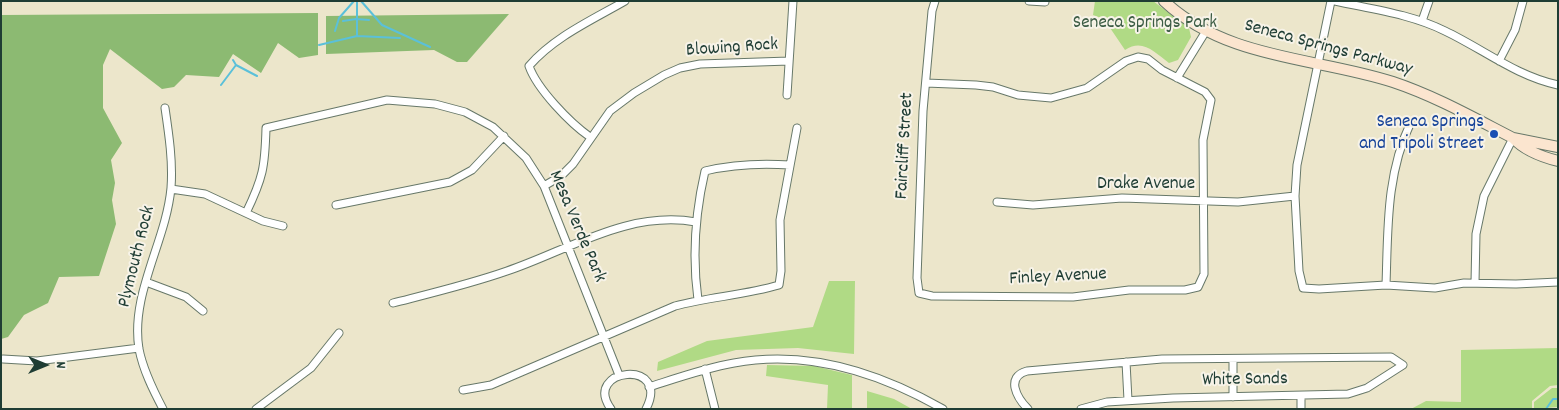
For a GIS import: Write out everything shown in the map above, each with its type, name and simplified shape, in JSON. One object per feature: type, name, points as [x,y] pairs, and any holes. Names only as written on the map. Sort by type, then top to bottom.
[{"type":"street","points":[[590,137],[568,118],[533,78],[530,66],[540,53],[556,42],[625,1]]},
{"type":"street","points":[[786,95],[793,1]]},
{"type":"street","points":[[1029,1],[1045,2]]},
{"type":"street","name":"Seneca Springs Parkway","points":[[1164,1],[1206,31],[1245,47],[1365,74],[1423,92],[1513,138],[1532,152],[1558,161]]},
{"type":"street","points":[[1557,282],[1475,282],[1435,288],[1386,285],[1318,289],[1303,288],[1299,271],[1295,196],[1297,165],[1333,1],[1422,21],[1445,31],[1522,74],[1558,85]]},
{"type":"street","points":[[1422,21],[1429,1]]},
{"type":"street","points":[[1499,61],[1515,30],[1523,1]]},
{"type":"street","name":"Faircliff Street","points":[[920,293],[917,278],[920,161],[934,2]]},
{"type":"street","points":[[1177,78],[1206,31]]},
{"type":"street","points":[[926,83],[976,85],[1026,96],[1051,98],[1087,88],[1126,61],[1138,57],[1148,59],[1177,78],[1205,92],[1211,100],[1203,140],[1204,201]]},
{"type":"street","name":"Blowing Rock","points":[[544,186],[561,176],[573,164],[602,120],[620,102],[680,68],[700,64],[789,61]]},
{"type":"street","name":"Mesa Verde Park","points":[[246,213],[262,179],[265,166],[266,128],[366,104],[404,100],[435,104],[465,112],[504,136],[526,158],[544,186],[619,375]]},
{"type":"street","name":"Plymouth Rock","points":[[163,409],[146,372],[139,348],[139,321],[146,282],[171,189],[170,137],[165,108]]},
{"type":"street","points":[[1386,285],[1390,186],[1400,145],[1411,122]]},
{"type":"street","points":[[464,390],[491,385],[675,306],[698,300],[758,291],[779,285],[781,271],[780,220],[797,128]]},
{"type":"street","points":[[336,205],[450,182],[472,170],[504,136]]},
{"type":"street","points":[[1475,282],[1476,234],[1482,205],[1492,178],[1513,138]]},
{"type":"street","name":"Seneca Springs Parkway","points":[[1513,138],[1558,147]]},
{"type":"street","points":[[698,300],[695,278],[696,222],[705,171],[734,164],[763,163],[790,166]]},
{"type":"street","points":[[171,189],[205,194],[263,221],[284,226]]},
{"type":"street","name":"Drake Avenue","points":[[996,202],[1033,205],[1122,198],[1238,202],[1295,196]]},
{"type":"street","name":"Finley Avenue","points":[[920,293],[940,296],[1073,297],[1129,290],[1185,290],[1198,287],[1204,274],[1204,201]]},
{"type":"street","points":[[393,303],[477,281],[568,246],[640,222],[679,219],[696,222]]},
{"type":"street","points":[[146,282],[186,297],[202,311]]},
{"type":"street","points":[[256,409],[311,368],[338,334]]},
{"type":"street","points":[[4,359],[37,361],[139,348]]},
{"type":"street","name":"White Sands","points":[[1081,409],[1107,402],[1128,400],[1334,395],[1358,391],[1374,384],[1402,365],[1391,357],[1233,358]]},
{"type":"street","points":[[1028,409],[1018,399],[1016,394],[1016,377],[1022,372],[1126,362],[1233,358],[1233,397]]},
{"type":"street","points":[[649,387],[704,369],[760,360],[811,361],[878,377],[904,388],[943,409]]},
{"type":"street","points":[[1126,362],[1128,400]]},
{"type":"street","points":[[704,369],[715,409]]},
{"type":"street","points":[[607,408],[606,399],[609,385],[619,375],[626,373],[640,376],[649,387],[650,402],[646,409]]},
{"type":"street","points":[[1301,396],[1301,409]]},
{"type":"green space","name":"Seneca Springs Park","points":[[1095,1],[1153,1],[1189,28],[1191,37],[1178,60],[1169,63],[1154,51],[1143,46],[1131,47],[1125,50],[1104,19],[1093,15]]},
{"type":"green space","points":[[318,13],[318,55],[299,58],[278,43],[261,73],[233,54],[219,77],[186,75],[174,87],[162,89],[110,49],[103,65],[103,108],[122,143],[111,160],[115,183],[112,200],[116,224],[99,276],[59,277],[48,303],[24,315],[8,337],[1,339],[1,15]]},
{"type":"green space","points":[[509,14],[467,62],[457,62],[434,50],[326,54],[326,16]]},
{"type":"green space","points":[[829,281],[855,281],[854,354],[798,348],[736,350],[657,371],[658,362],[707,341],[813,327]]},
{"type":"green space","points":[[1558,348],[1558,385],[1550,386],[1532,401],[1532,409],[1411,409],[1426,401],[1461,402],[1461,350]]},
{"type":"green space","points":[[767,365],[814,366],[852,375],[852,409],[827,409],[828,385],[766,376]]},
{"type":"green space","points":[[1552,388],[1558,388],[1558,407],[1534,409],[1534,402]]},
{"type":"green space","points":[[867,391],[894,399],[912,409],[867,409]]},
{"type":"waterway","points":[[335,31],[339,18],[354,1]]},
{"type":"waterway","points":[[357,1],[357,36],[400,38]]},
{"type":"waterway","points":[[361,1],[382,25],[430,47]]},
{"type":"waterway","points":[[356,19],[369,20]]},
{"type":"waterway","points":[[343,21],[356,19]]},
{"type":"waterway","points":[[319,45],[357,36]]},
{"type":"waterway","points":[[233,60],[236,65],[257,76]]},
{"type":"waterway","points":[[221,85],[236,65]]},
{"type":"waterway","points":[[1546,409],[1553,399],[1558,399]]},
{"type":"place","name":"Seneca Springs and Tripoli Street","points":[[1494,134]]}]
